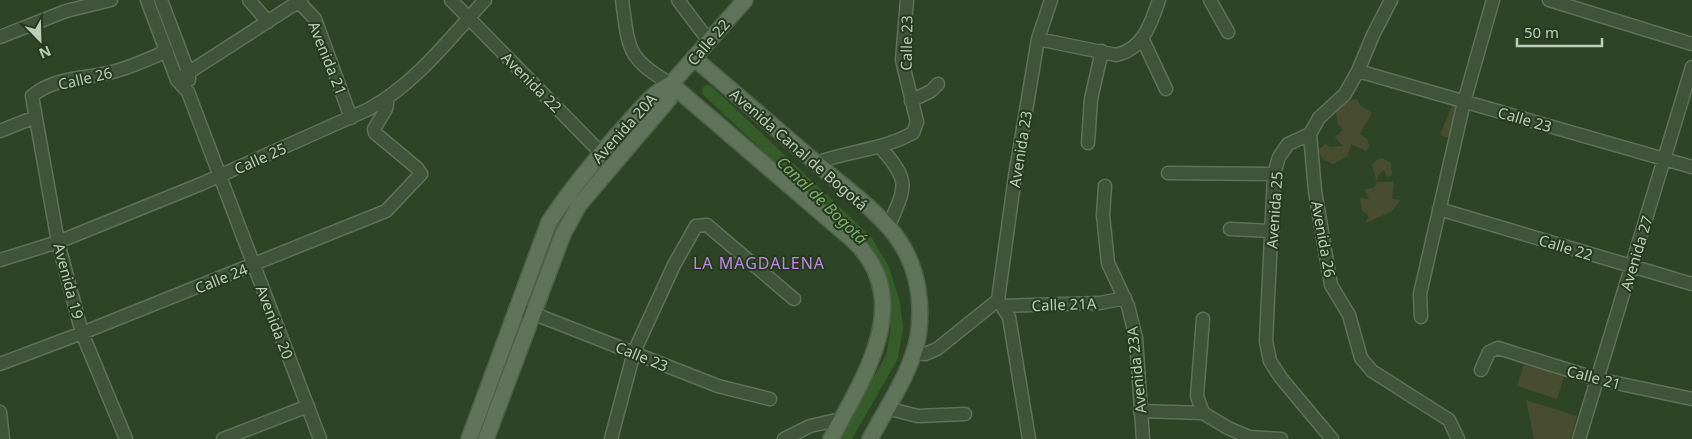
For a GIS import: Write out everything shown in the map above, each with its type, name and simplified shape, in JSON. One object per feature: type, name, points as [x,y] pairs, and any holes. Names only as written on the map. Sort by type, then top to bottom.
[{"type":"main road","name":"Calle 22","points":[[672,84],[745,0]]},
{"type":"main road","name":"Avenida Canal de Bogotá","points":[[694,58],[888,228],[905,251],[917,285],[919,323],[914,353],[871,439]]},
{"type":"main road","name":"Avenida 20A","points":[[469,439],[515,309],[549,222],[567,195],[601,153],[658,90],[672,84]]},
{"type":"main road","name":"Avenida 20A","points":[[486,439],[563,234],[579,206],[669,99],[672,84]]},
{"type":"main road","points":[[672,84],[860,248],[873,265],[881,294],[881,326],[872,363],[830,439]]},
{"type":"street","points":[[0,37],[66,12],[111,0]]},
{"type":"street","name":"Avenida 20","points":[[147,0],[177,80],[188,92],[320,439]]},
{"type":"street","name":"Avenida 20","points":[[161,0],[190,74],[188,92]]},
{"type":"street","points":[[249,0],[268,22]]},
{"type":"street","name":"Avenida 22","points":[[451,0],[613,165]]},
{"type":"street","name":"Calle 25","points":[[0,260],[58,242],[219,176],[351,118],[388,98],[414,77],[484,0]]},
{"type":"street","points":[[622,0],[629,44],[636,59],[646,70],[672,84]]},
{"type":"street","points":[[678,0],[709,41]]},
{"type":"street","name":"Calle 23","points":[[816,163],[859,151],[881,148],[913,133],[917,122],[902,60],[907,0]]},
{"type":"street","name":"Avenida 23","points":[[1029,439],[1009,317],[1000,303],[1015,176],[1038,40],[1052,0]]},
{"type":"street","points":[[1038,40],[1116,55],[1125,53],[1132,50],[1142,38],[1153,19],[1159,0]]},
{"type":"street","points":[[1210,0],[1228,32]]},
{"type":"street","points":[[1310,134],[1319,118],[1345,94],[1358,71],[1373,35],[1391,0]]},
{"type":"street","points":[[1421,317],[1420,294],[1464,102],[1492,0]]},
{"type":"street","points":[[1549,0],[1692,44]]},
{"type":"street","points":[[177,80],[190,74],[300,1]]},
{"type":"street","name":"Avenida 21","points":[[300,1],[315,19],[351,118]]},
{"type":"street","points":[[1142,38],[1166,89]]},
{"type":"street","name":"Calle 26","points":[[35,117],[32,96],[39,90],[72,78],[116,71],[167,51]]},
{"type":"street","points":[[1088,143],[1091,99],[1102,51]]},
{"type":"street","name":"Avenida 27","points":[[1579,439],[1692,67]]},
{"type":"street","name":"Calle 23","points":[[1358,71],[1692,167]]},
{"type":"street","points":[[911,101],[931,91],[938,84]]},
{"type":"street","name":"Calle 24","points":[[0,364],[254,265],[386,211],[419,179],[421,174],[417,168],[375,133],[374,128],[386,109],[388,98]]},
{"type":"street","points":[[0,131],[35,117]]},
{"type":"street","name":"Avenida 19","points":[[35,117],[58,242],[82,333],[126,439]]},
{"type":"street","name":"Avenida 25","points":[[1310,134],[1288,144],[1279,157],[1274,174],[1266,341],[1270,361],[1281,378],[1332,439]]},
{"type":"street","name":"Avenida 26","points":[[1310,134],[1316,191],[1332,285],[1349,314],[1361,358],[1372,371],[1449,420],[1458,439]]},
{"type":"street","points":[[881,148],[898,168],[904,182],[902,194],[888,228]]},
{"type":"street","points":[[1168,173],[1274,174]]},
{"type":"street","name":"Avenida 23A","points":[[1104,186],[1104,216],[1108,263],[1125,298],[1136,338],[1143,439]]},
{"type":"street","name":"Calle 22","points":[[1440,209],[1692,284]]},
{"type":"street","points":[[611,439],[634,352],[674,265],[696,226],[707,225],[794,300]]},
{"type":"street","points":[[1230,229],[1272,231]]},
{"type":"street","name":"Calle 21A","points":[[1000,303],[1100,304],[1125,298]]},
{"type":"street","points":[[914,353],[925,354],[937,349],[1000,303]]},
{"type":"street","name":"Calle 23","points":[[515,309],[532,313],[718,386],[770,399]]},
{"type":"street","points":[[1203,319],[1197,396],[1203,413]]},
{"type":"street","name":"Calle 21","points":[[1480,370],[1489,352],[1498,348],[1597,379],[1692,399]]},
{"type":"street","points":[[223,439],[308,406]]},
{"type":"street","points":[[886,408],[918,416],[965,414]]},
{"type":"street","points":[[1140,411],[1203,413],[1228,428],[1249,437],[1281,439]]},
{"type":"street","points":[[0,412],[3,439]]},
{"type":"street","points":[[784,439],[810,426],[841,419]]},
{"type":"green space","points":[[1357,99],[1360,105],[1372,113],[1360,134],[1367,139],[1369,146],[1366,151],[1351,144],[1348,156],[1333,164],[1323,159],[1317,150],[1326,144],[1330,147],[1343,146],[1335,137],[1343,130],[1338,124],[1336,112],[1348,101]]},
{"type":"green space","points":[[1454,100],[1464,102],[1452,139],[1440,135]]},
{"type":"green space","points":[[1381,158],[1391,163],[1392,175],[1387,177],[1384,170],[1379,174],[1377,182],[1372,165]]},
{"type":"green space","points":[[1377,182],[1394,182],[1392,199],[1401,200],[1391,212],[1365,223],[1369,216],[1362,210],[1360,198],[1369,199],[1364,190],[1375,187]]},
{"type":"green space","points":[[1525,361],[1565,374],[1557,399],[1517,386]]},
{"type":"green space","points":[[1526,400],[1577,416],[1570,439],[1534,439]]},
{"type":"waterway","name":"Canal de Bogotá","points":[[708,91],[866,240],[883,268],[894,303],[897,328],[892,357],[845,439]]},
{"type":"district","name":"LA MAGDALENA","points":[[759,263]]}]
